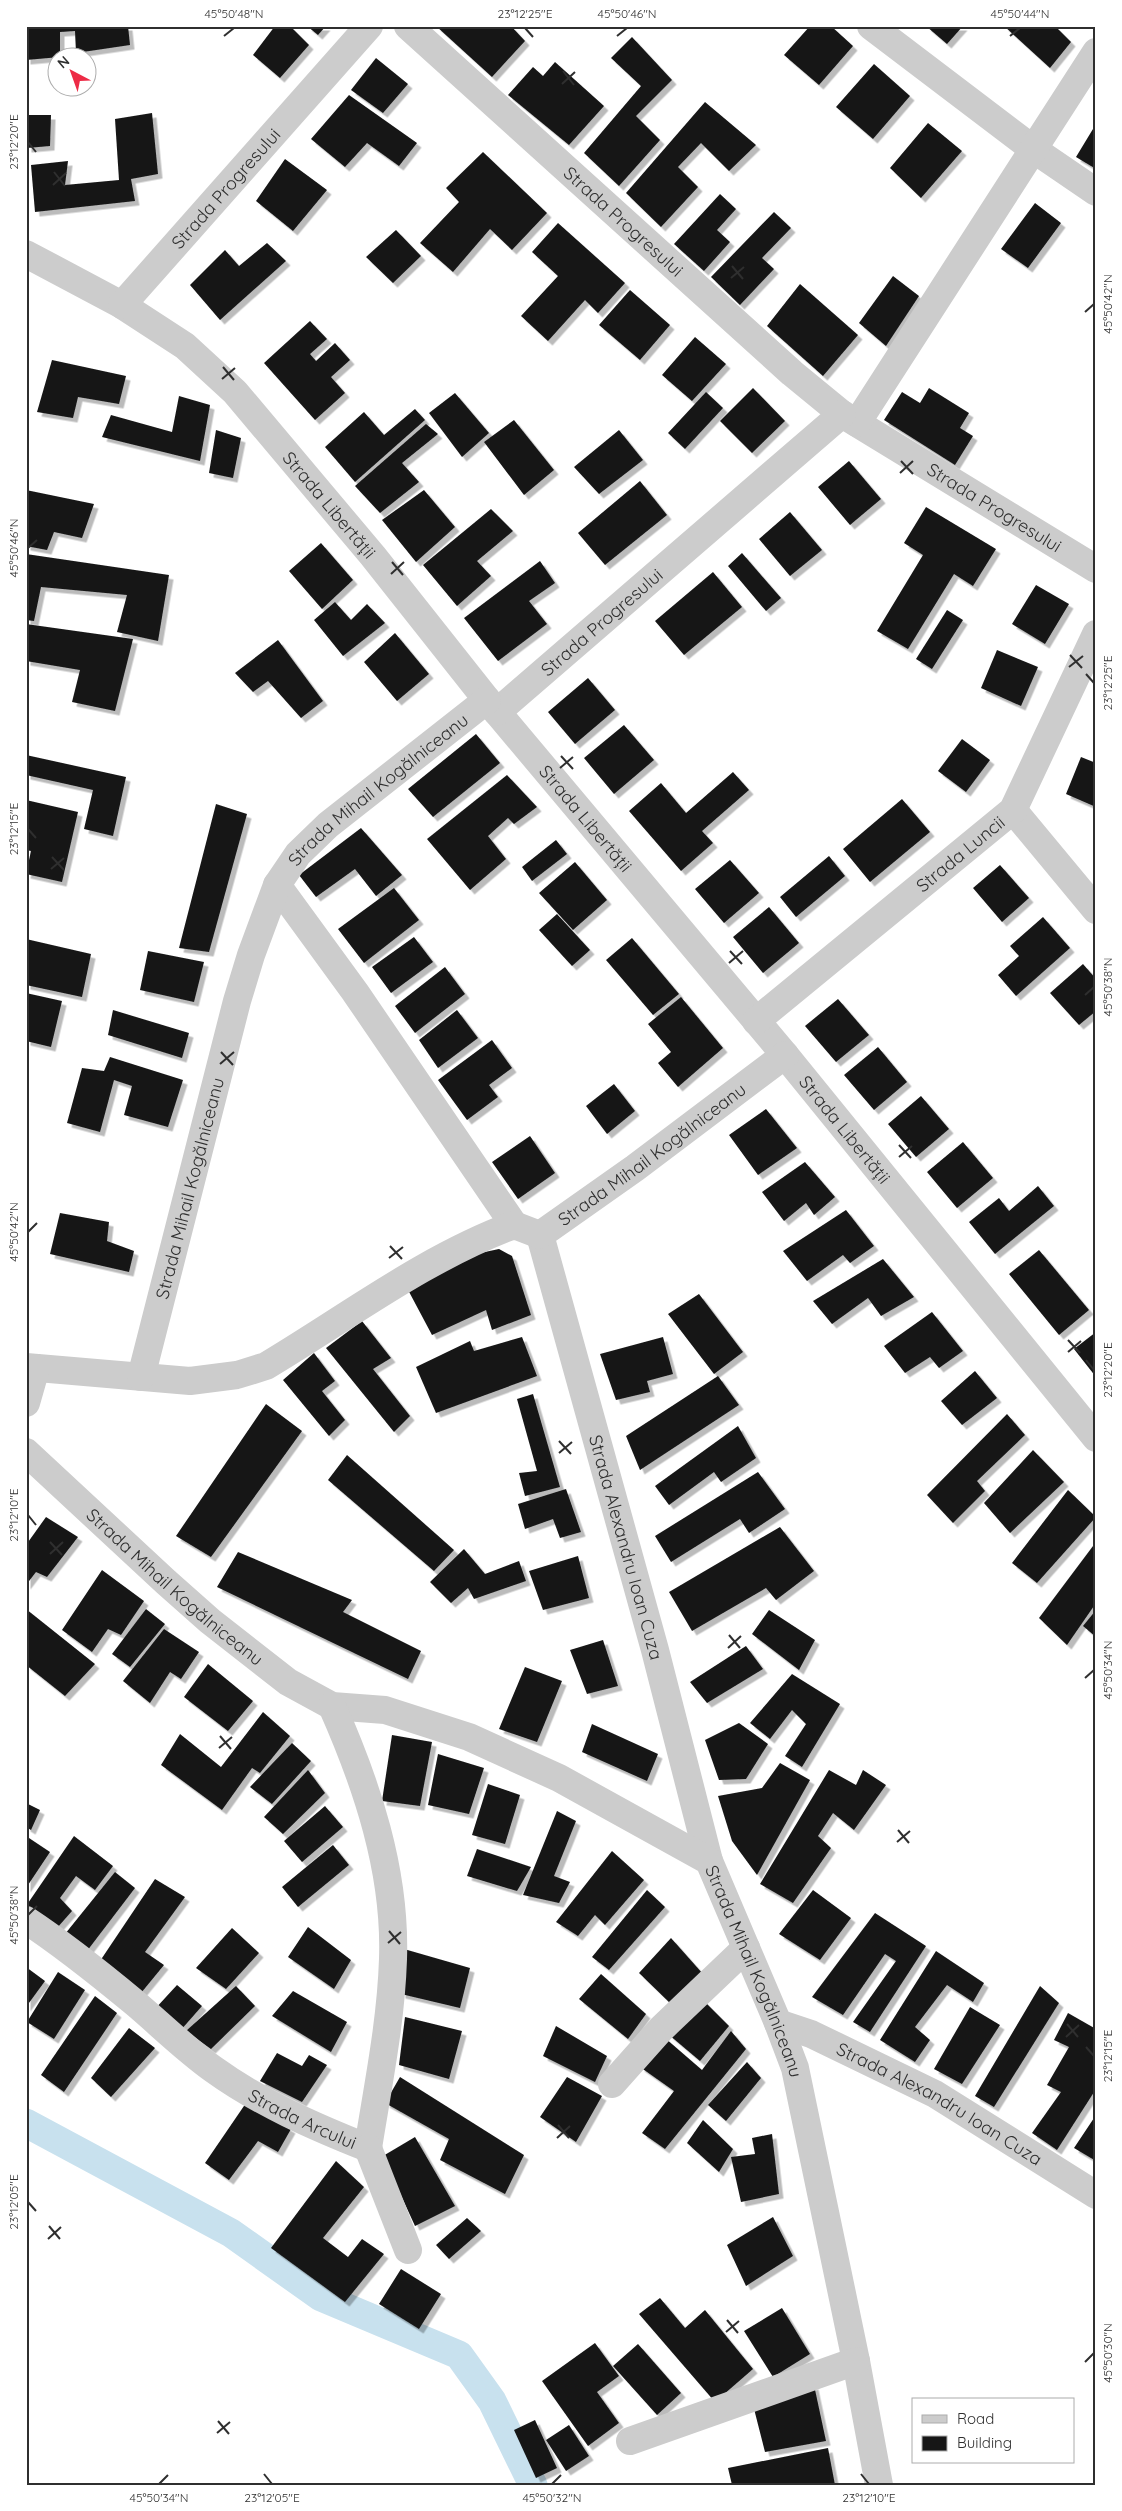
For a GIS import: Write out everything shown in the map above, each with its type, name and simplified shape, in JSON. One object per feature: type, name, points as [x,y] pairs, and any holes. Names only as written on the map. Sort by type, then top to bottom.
[{"type":"street","name":"Strada Progresului","points":[[122,305],[369,26]]},
{"type":"street","name":"Strada Progresului","points":[[408,26],[792,373],[849,419],[1096,569]]},
{"type":"street","points":[[871,26],[1033,149],[1096,192]]},
{"type":"street","points":[[849,419],[1033,149],[1096,52]]},
{"type":"street","name":"Strada Libertății","points":[[26,254],[122,305],[185,346],[234,392],[366,548],[492,706],[785,1055],[1096,1438]]},
{"type":"street","name":"Strada Progresului","points":[[492,706],[849,419]]},
{"type":"street","name":"Strada Luncii","points":[[756,1021],[1013,810],[1096,634]]},
{"type":"street","name":"Strada Mihail Kogălniceanu","points":[[141,1377],[237,1001],[250,955],[277,885],[298,854],[328,825],[492,706]]},
{"type":"street","points":[[1013,810],[1096,910]]},
{"type":"street","name":"Strada Mihail Kogălniceanu","points":[[277,885],[360,1000],[514,1225],[540,1235],[635,1168],[785,1055]]},
{"type":"street","points":[[26,1403],[31,1368],[190,1381],[237,1375],[266,1366],[433,1262],[476,1239],[514,1225]]},
{"type":"street","name":"Strada Alexandru Ioan Cuza","points":[[540,1235],[656,1650],[709,1861]]},
{"type":"street","name":"Strada Mihail Kogălniceanu","points":[[27,1448],[210,1621],[288,1682],[332,1706],[386,1710],[469,1737],[559,1778],[709,1861],[778,2023],[795,2068],[856,2362],[879,2485]]},
{"type":"street","name":"Strada Arcului","points":[[26,1920],[135,2003],[173,2038],[214,2070],[269,2103],[329,2133],[368,2148],[391,1993],[393,1957],[387,1878],[372,1806],[332,1706]]},
{"type":"street","points":[[612,2084],[661,2029],[746,1948]]},
{"type":"street","name":"Strada Alexandru Ioan Cuza","points":[[778,2023],[811,2034],[935,2094],[1096,2195]]},
{"type":"street","points":[[368,2148],[408,2250]]},
{"type":"street","points":[[630,2441],[856,2362]]},
{"type":"building","points":[[26,26],[128,26],[130,45],[98,50],[98,48],[76,48],[75,31],[60,32],[60,48],[48,48],[48,58],[26,60]]},
{"type":"building","points":[[275,26],[290,26],[309,45],[280,78],[253,55]]},
{"type":"building","points":[[307,26],[326,26],[318,35]]},
{"type":"building","points":[[436,26],[511,26],[525,41],[492,77]]},
{"type":"building","points":[[810,26],[831,26],[853,46],[819,85],[784,55]]},
{"type":"building","points":[[926,26],[963,26],[947,44]]},
{"type":"building","points":[[1004,26],[1055,26],[1071,42],[1050,68]]},
{"type":"building","points":[[632,37],[672,80],[636,116],[660,140],[619,186],[584,153],[641,86],[611,58]]},
{"type":"building","points":[[376,58],[408,84],[383,113],[351,90]]},
{"type":"building","points":[[555,62],[604,106],[569,145],[508,95],[533,67],[543,76]]},
{"type":"building","points":[[874,64],[910,96],[873,139],[836,107]]},
{"type":"building","points":[[349,95],[417,143],[399,166],[367,143],[345,167],[311,139]]},
{"type":"building","points":[[705,102],[756,145],[729,171],[701,143],[678,167],[698,187],[661,227],[626,193]]},
{"type":"building","points":[[152,113],[158,174],[131,179],[135,201],[35,212],[31,165],[68,161],[65,185],[119,180],[115,119]]},
{"type":"building","points":[[26,115],[51,115],[50,146],[27,148]]},
{"type":"building","points":[[928,123],[962,151],[921,198],[890,168]]},
{"type":"building","points":[[1096,124],[1096,169],[1076,157]]},
{"type":"building","points":[[483,152],[547,213],[512,250],[490,229],[453,272],[420,243],[459,202],[446,188]]},
{"type":"building","points":[[285,159],[327,190],[293,231],[256,201]]},
{"type":"building","points":[[720,194],[736,209],[717,230],[730,242],[704,271],[674,244]]},
{"type":"building","points":[[1035,203],[1061,223],[1028,268],[1001,249]]},
{"type":"building","points":[[774,212],[791,228],[762,258],[774,269],[740,305],[711,277]]},
{"type":"building","points":[[558,223],[625,283],[598,313],[585,300],[548,341],[521,316],[558,276],[532,252]]},
{"type":"building","points":[[396,230],[421,256],[393,283],[366,257]]},
{"type":"building","points":[[267,243],[286,261],[220,320],[190,285],[225,250],[239,266]]},
{"type":"building","points":[[893,276],[919,296],[886,346],[859,323]]},
{"type":"building","points":[[800,284],[858,335],[823,376],[767,326]]},
{"type":"building","points":[[630,290],[670,325],[640,360],[599,325]]},
{"type":"building","points":[[310,321],[327,339],[310,354],[316,361],[335,343],[350,360],[331,377],[345,393],[315,420],[264,363]]},
{"type":"building","points":[[695,337],[726,364],[692,401],[662,375]]},
{"type":"building","points":[[52,360],[126,376],[119,404],[78,397],[73,418],[37,412]]},
{"type":"building","points":[[753,388],[785,421],[752,453],[720,421]]},
{"type":"building","points":[[929,388],[969,413],[960,428],[973,436],[955,465],[884,420],[902,392],[920,403]]},
{"type":"building","points":[[706,392],[723,408],[685,449],[668,433]]},
{"type":"building","points":[[455,393],[489,433],[462,457],[429,413]]},
{"type":"building","points":[[179,396],[210,405],[200,461],[102,437],[111,415],[172,432]]},
{"type":"building","points":[[415,409],[425,420],[355,482],[325,447],[364,412],[384,435]]},
{"type":"building","points":[[514,420],[554,470],[524,495],[484,442]]},
{"type":"building","points":[[426,424],[438,434],[402,463],[419,482],[380,513],[355,486]]},
{"type":"building","points":[[216,430],[241,438],[233,478],[209,473]]},
{"type":"building","points":[[619,430],[643,460],[599,494],[574,467]]},
{"type":"building","points":[[849,461],[881,499],[850,525],[818,487]]},
{"type":"building","points":[[640,481],[667,515],[605,565],[578,533]]},
{"type":"building","points":[[26,490],[94,504],[82,538],[54,532],[47,550],[26,546]]},
{"type":"building","points":[[424,490],[455,527],[416,562],[382,520]]},
{"type":"building","points":[[926,507],[996,549],[973,586],[954,574],[908,649],[877,631],[923,555],[904,543]]},
{"type":"building","points":[[491,509],[513,531],[477,561],[491,576],[457,606],[423,565]]},
{"type":"building","points":[[790,512],[822,550],[790,576],[759,539]]},
{"type":"building","points":[[321,543],[353,580],[322,609],[289,571]]},
{"type":"building","points":[[742,553],[781,598],[766,611],[728,566]]},
{"type":"building","points":[[26,554],[169,575],[158,641],[117,632],[127,595],[41,587],[34,621],[26,620]]},
{"type":"building","points":[[540,561],[555,583],[529,601],[547,624],[498,661],[464,618]]},
{"type":"building","points":[[713,572],[742,607],[684,655],[655,621]]},
{"type":"building","points":[[1036,585],[1069,604],[1045,644],[1012,624]]},
{"type":"building","points":[[335,602],[351,620],[367,604],[385,623],[343,656],[314,620]]},
{"type":"building","points":[[947,610],[963,620],[932,669],[916,659]]},
{"type":"building","points":[[26,624],[133,639],[115,711],[72,702],[80,670],[26,661]]},
{"type":"building","points":[[395,633],[429,674],[397,701],[364,662]]},
{"type":"building","points":[[278,640],[323,701],[301,718],[268,681],[253,692],[235,673]]},
{"type":"building","points":[[997,650],[1038,667],[1021,706],[981,688]]},
{"type":"building","points":[[588,678],[615,710],[575,744],[548,712]]},
{"type":"building","points":[[624,725],[654,760],[614,794],[584,758]]},
{"type":"building","points":[[476,734],[500,763],[433,817],[408,789]]},
{"type":"building","points":[[962,739],[990,760],[966,792],[938,771]]},
{"type":"building","points":[[26,755],[126,777],[113,836],[84,829],[93,790],[26,775]]},
{"type":"building","points":[[1081,757],[1096,763],[1096,807],[1066,794]]},
{"type":"building","points":[[733,772],[749,790],[702,831],[713,843],[681,871],[629,811],[661,783],[686,813]]},
{"type":"building","points":[[507,775],[537,807],[514,824],[508,818],[488,836],[506,859],[470,890],[427,839]]},
{"type":"building","points":[[902,799],[930,832],[870,882],[843,849]]},
{"type":"building","points":[[26,800],[78,812],[62,882],[26,874],[31,851],[26,850]]},
{"type":"building","points":[[216,804],[247,814],[209,952],[179,948]]},
{"type":"building","points":[[361,828],[402,875],[376,896],[355,869],[316,897],[299,875]]},
{"type":"building","points":[[556,840],[567,854],[532,881],[522,867]]},
{"type":"building","points":[[829,856],[845,876],[796,917],[780,897]]},
{"type":"building","points":[[730,860],[759,893],[724,923],[695,889]]},
{"type":"building","points":[[575,862],[607,900],[573,930],[539,893]]},
{"type":"building","points":[[1000,865],[1029,898],[1002,922],[973,888]]},
{"type":"building","points":[[394,888],[419,920],[364,963],[338,929]]},
{"type":"building","points":[[769,907],[799,943],[763,973],[733,937]]},
{"type":"building","points":[[557,914],[590,950],[572,966],[539,930]]},
{"type":"building","points":[[1043,917],[1070,948],[1016,996],[998,975],[1019,956],[1010,946]]},
{"type":"building","points":[[414,937],[433,962],[391,993],[372,967]]},
{"type":"building","points":[[632,938],[679,994],[653,1015],[606,960]]},
{"type":"building","points":[[26,939],[91,954],[82,997],[26,985]]},
{"type":"building","points":[[148,951],[204,962],[194,1002],[140,990]]},
{"type":"building","points":[[1083,964],[1096,979],[1096,1011],[1079,1025],[1050,993]]},
{"type":"building","points":[[445,967],[465,994],[415,1033],[395,1006]]},
{"type":"building","points":[[26,993],[62,1001],[51,1047],[26,1041]]},
{"type":"building","points":[[681,997],[723,1048],[678,1087],[658,1063],[671,1052],[648,1024]]},
{"type":"building","points":[[838,999],[869,1035],[836,1062],[805,1026]]},
{"type":"building","points":[[113,1010],[189,1033],[182,1058],[108,1035]]},
{"type":"building","points":[[457,1010],[478,1038],[438,1068],[419,1040]]},
{"type":"building","points":[[492,1040],[512,1068],[489,1085],[498,1097],[467,1120],[438,1080]]},
{"type":"building","points":[[878,1047],[907,1082],[874,1110],[844,1075]]},
{"type":"building","points":[[110,1057],[183,1080],[168,1127],[124,1115],[132,1086],[114,1080],[100,1132],[67,1123],[82,1068],[104,1071]]},
{"type":"building","points":[[614,1084],[635,1111],[607,1134],[586,1106]]},
{"type":"building","points":[[921,1096],[949,1129],[916,1157],[888,1124]]},
{"type":"building","points":[[766,1109],[797,1148],[758,1175],[729,1135]]},
{"type":"building","points":[[530,1136],[555,1173],[518,1199],[492,1162]]},
{"type":"building","points":[[963,1142],[993,1178],[957,1208],[927,1172]]},
{"type":"building","points":[[805,1162],[835,1197],[814,1215],[806,1203],[784,1221],[762,1192]]},
{"type":"building","points":[[1038,1186],[1054,1206],[995,1254],[969,1222],[999,1198],[1009,1211]]},
{"type":"building","points":[[846,1210],[874,1246],[850,1263],[843,1255],[807,1281],[783,1251]]},
{"type":"building","points":[[60,1213],[109,1222],[107,1241],[134,1251],[129,1272],[50,1254]]},
{"type":"building","points":[[499,1249],[512,1256],[531,1315],[492,1330],[486,1310],[432,1335],[407,1288],[480,1253]]},
{"type":"building","points":[[1039,1250],[1089,1310],[1059,1335],[1009,1274]]},
{"type":"building","points":[[883,1259],[914,1297],[881,1316],[868,1298],[832,1324],[813,1301]]},
{"type":"building","points":[[699,1294],[743,1352],[714,1374],[668,1314]]},
{"type":"building","points":[[932,1312],[963,1351],[939,1368],[930,1357],[905,1373],[884,1346]]},
{"type":"building","points":[[362,1321],[391,1358],[373,1369],[410,1416],[394,1432],[326,1348]]},
{"type":"building","points":[[1096,1332],[1096,1377],[1074,1349]]},
{"type":"building","points":[[522,1337],[537,1376],[436,1413],[416,1367],[470,1341],[474,1351]]},
{"type":"building","points":[[663,1337],[673,1374],[647,1381],[650,1392],[616,1400],[600,1354]]},
{"type":"building","points":[[314,1353],[335,1381],[322,1391],[345,1420],[329,1436],[283,1380]]},
{"type":"building","points":[[975,1371],[997,1398],[962,1425],[941,1401]]},
{"type":"building","points":[[718,1376],[739,1405],[640,1470],[626,1436]]},
{"type":"building","points":[[533,1394],[560,1487],[525,1496],[519,1473],[537,1471],[517,1399]]},
{"type":"building","points":[[266,1404],[302,1431],[211,1557],[176,1536]]},
{"type":"building","points":[[1007,1414],[1025,1435],[977,1481],[985,1491],[953,1523],[927,1495]]},
{"type":"building","points":[[738,1426],[756,1458],[721,1482],[714,1472],[669,1505],[655,1486]]},
{"type":"building","points":[[1033,1450],[1064,1482],[1010,1533],[984,1503]]},
{"type":"building","points":[[347,1455],[454,1550],[434,1571],[328,1480]]},
{"type":"building","points":[[758,1472],[785,1509],[749,1533],[740,1519],[671,1562],[655,1536]]},
{"type":"building","points":[[566,1489],[581,1532],[560,1538],[553,1519],[525,1529],[518,1504]]},
{"type":"building","points":[[1068,1490],[1096,1517],[1037,1583],[1012,1563]]},
{"type":"building","points":[[46,1517],[78,1537],[47,1577],[36,1572],[26,1585],[26,1545]]},
{"type":"building","points":[[780,1527],[814,1571],[776,1600],[766,1588],[692,1631],[669,1592]]},
{"type":"building","points":[[1096,1542],[1096,1603],[1067,1645],[1039,1618]]},
{"type":"building","points":[[464,1549],[485,1574],[519,1561],[526,1581],[474,1599],[468,1588],[451,1603],[430,1582]]},
{"type":"building","points":[[238,1552],[352,1600],[343,1612],[421,1651],[408,1679],[217,1587]]},
{"type":"building","points":[[578,1556],[589,1598],[543,1610],[529,1571]]},
{"type":"building","points":[[102,1570],[144,1601],[121,1635],[108,1629],[92,1652],[62,1630]]},
{"type":"building","points":[[26,1609],[95,1664],[65,1696],[26,1665]]},
{"type":"building","points":[[146,1609],[165,1624],[130,1667],[112,1654]]},
{"type":"building","points":[[769,1610],[815,1640],[799,1670],[752,1634]]},
{"type":"building","points":[[1096,1610],[1096,1637],[1083,1626]]},
{"type":"building","points":[[164,1629],[199,1652],[181,1679],[170,1672],[150,1703],[123,1681]]},
{"type":"building","points":[[603,1640],[618,1686],[587,1694],[570,1650]]},
{"type":"building","points":[[746,1646],[763,1669],[707,1703],[690,1682]]},
{"type":"building","points":[[208,1664],[253,1701],[228,1731],[184,1697]]},
{"type":"building","points":[[525,1667],[562,1681],[537,1742],[499,1729]]},
{"type":"building","points":[[792,1674],[840,1704],[802,1767],[785,1756],[806,1724],[792,1710],[770,1739],[750,1723]]},
{"type":"building","points":[[263,1712],[290,1736],[260,1773],[252,1768],[222,1810],[161,1765],[180,1734],[221,1767]]},
{"type":"building","points":[[739,1723],[768,1744],[746,1779],[719,1780],[705,1740]]},
{"type":"building","points":[[592,1724],[658,1754],[647,1781],[582,1752]]},
{"type":"building","points":[[392,1735],[432,1742],[420,1806],[382,1801]]},
{"type":"building","points":[[292,1743],[311,1761],[272,1804],[250,1787]]},
{"type":"building","points":[[438,1754],[484,1768],[469,1814],[428,1805]]},
{"type":"building","points":[[780,1763],[810,1780],[757,1875],[732,1841],[718,1796],[762,1788]]},
{"type":"building","points":[[308,1770],[325,1793],[283,1834],[264,1817]]},
{"type":"building","points":[[829,1770],[856,1785],[863,1770],[886,1785],[854,1830],[833,1813],[818,1836],[831,1848],[793,1903],[760,1884]]},
{"type":"building","points":[[488,1784],[520,1795],[505,1844],[472,1835]]},
{"type":"building","points":[[26,1803],[40,1810],[31,1830],[26,1827]]},
{"type":"building","points":[[325,1806],[343,1827],[302,1862],[284,1841]]},
{"type":"building","points":[[557,1811],[576,1821],[554,1876],[570,1882],[559,1903],[523,1895]]},
{"type":"building","points":[[26,1836],[50,1852],[26,1888]]},
{"type":"building","points":[[74,1836],[113,1866],[95,1890],[76,1876],[60,1898],[72,1911],[57,1928],[26,1906]]},
{"type":"building","points":[[333,1845],[349,1865],[298,1907],[282,1887]]},
{"type":"building","points":[[477,1849],[531,1867],[517,1891],[467,1876]]},
{"type":"building","points":[[612,1851],[644,1880],[605,1925],[595,1915],[578,1936],[556,1922]]},
{"type":"building","points":[[115,1872],[135,1888],[87,1951],[65,1934]]},
{"type":"building","points":[[155,1879],[185,1897],[145,1952],[164,1965],[141,1993],[100,1961]]},
{"type":"building","points":[[647,1890],[665,1907],[609,1970],[592,1957]]},
{"type":"building","points":[[813,1890],[851,1918],[820,1960],[779,1934]]},
{"type":"building","points":[[875,1913],[926,1946],[870,2032],[853,2022],[896,1961],[885,1954],[843,2015],[812,1997]]},
{"type":"building","points":[[308,1927],[351,1960],[334,1989],[288,1957]]},
{"type":"building","points":[[232,1928],[259,1953],[226,1989],[196,1968]]},
{"type":"building","points":[[671,1938],[703,1974],[670,2003],[639,1973]]},
{"type":"building","points":[[404,1949],[470,1968],[460,2008],[401,1994]]},
{"type":"building","points":[[936,1951],[984,1983],[973,2002],[947,1985],[915,2027],[930,2040],[915,2062],[880,2040]]},
{"type":"building","points":[[26,1967],[45,1981],[26,2007]]},
{"type":"building","points":[[58,1972],[85,1990],[54,2039],[27,2022]]},
{"type":"building","points":[[601,1974],[646,2014],[628,2039],[579,1999]]},
{"type":"building","points":[[177,1985],[202,2006],[180,2031],[154,2010]]},
{"type":"building","points":[[236,1986],[255,2006],[211,2049],[186,2031]]},
{"type":"building","points":[[1040,1986],[1059,2003],[994,2107],[975,2096]]},
{"type":"building","points":[[293,1991],[347,2022],[331,2052],[272,2016]]},
{"type":"building","points":[[95,1996],[117,2013],[64,2092],[41,2075]]},
{"type":"building","points":[[702,1999],[729,2026],[700,2061],[668,2034]]},
{"type":"building","points":[[970,2007],[1000,2025],[962,2084],[934,2069]]},
{"type":"building","points":[[1068,2013],[1096,2029],[1096,2089],[1057,2150],[1032,2133],[1061,2092],[1047,2085],[1069,2047],[1054,2040]]},
{"type":"building","points":[[405,2017],[462,2031],[449,2079],[399,2065]]},
{"type":"building","points":[[556,2026],[607,2056],[595,2082],[543,2056]]},
{"type":"building","points":[[129,2028],[155,2048],[111,2097],[91,2078]]},
{"type":"building","points":[[731,2031],[746,2049],[665,2149],[642,2133],[674,2091],[640,2067],[665,2038],[702,2070]]},
{"type":"building","points":[[277,2053],[302,2066],[309,2055],[327,2065],[302,2102],[260,2081]]},
{"type":"building","points":[[747,2062],[761,2078],[726,2121],[708,2105]]},
{"type":"building","points":[[400,2077],[524,2155],[505,2194],[440,2160],[449,2139],[385,2103]]},
{"type":"building","points":[[567,2077],[602,2096],[576,2142],[540,2117]]},
{"type":"building","points":[[246,2103],[291,2129],[278,2152],[258,2141],[229,2180],[205,2163]]},
{"type":"building","points":[[1096,2115],[1096,2161],[1074,2148]]},
{"type":"building","points":[[703,2120],[733,2149],[719,2172],[687,2143]]},
{"type":"building","points":[[772,2134],[779,2194],[741,2202],[731,2157],[755,2154],[752,2138]]},
{"type":"building","points":[[415,2137],[455,2206],[415,2226],[383,2156]]},
{"type":"building","points":[[336,2161],[364,2187],[323,2238],[348,2257],[362,2239],[384,2254],[345,2302],[271,2248]]},
{"type":"building","points":[[773,2217],[793,2256],[746,2286],[727,2245]]},
{"type":"building","points":[[467,2218],[481,2231],[449,2259],[436,2245]]},
{"type":"building","points":[[401,2269],[441,2294],[419,2329],[379,2304]]},
{"type":"building","points":[[660,2298],[685,2328],[705,2310],[753,2369],[715,2402],[639,2314]]},
{"type":"building","points":[[782,2308],[810,2354],[773,2377],[744,2331]]},
{"type":"building","points":[[595,2343],[619,2376],[597,2392],[619,2423],[588,2446],[542,2381]]},
{"type":"building","points":[[638,2344],[681,2393],[657,2415],[613,2366]]},
{"type":"building","points":[[814,2385],[826,2441],[765,2452],[752,2401]]},
{"type":"building","points":[[535,2420],[557,2468],[536,2478],[514,2430]]},
{"type":"building","points":[[569,2425],[589,2456],[566,2471],[546,2440]]},
{"type":"building","points":[[828,2448],[835,2485],[732,2485],[728,2468]]},
{"type":"waterway","points":[[26,2123],[231,2233],[321,2297],[459,2355],[492,2401],[533,2485]]}]
